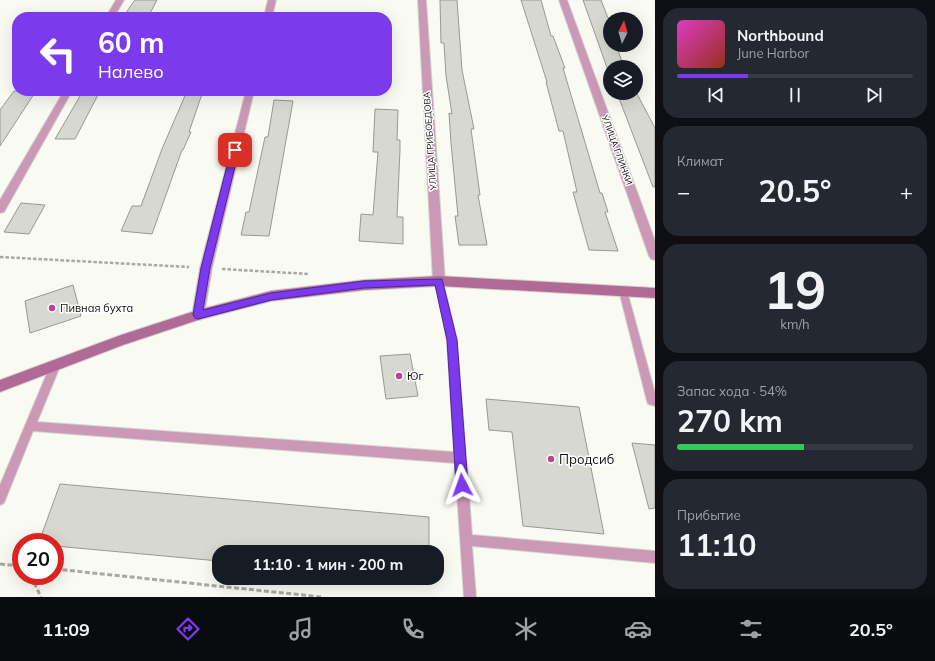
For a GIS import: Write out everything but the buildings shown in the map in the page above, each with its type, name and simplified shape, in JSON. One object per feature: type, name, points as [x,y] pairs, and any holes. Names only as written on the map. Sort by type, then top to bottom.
[{"type":"main road","points":[[0,386],[121,340],[198,315],[271,296],[364,285],[439,281],[655,293]]},
{"type":"street","points":[[113,12],[120,0]]},
{"type":"street","points":[[269,12],[272,0]]},
{"type":"street","name":"УЛИЦА ГРИБОЕДОВА","points":[[422,0],[439,281]]},
{"type":"street","name":"УЛИЦА ГЛИНКИ","points":[[563,0],[655,256]]},
{"type":"street","points":[[0,209],[65,96]]},
{"type":"street","points":[[198,315],[206,268],[249,96]]},
{"type":"lane","points":[[439,281],[452,340],[470,597]]},
{"type":"lane","points":[[623,291],[652,401],[655,401]]},
{"type":"lane","points":[[0,499],[56,364]]},
{"type":"lane","points":[[30,426],[460,458]]},
{"type":"lane","points":[[466,540],[655,557]]},
{"type":"path","points":[[0,564],[12,565]]},
{"type":"path","points":[[64,570],[322,597]]},
{"type":"path","points":[[35,585],[41,597]]},
{"type":"place","name":"Пивная бухта","points":[[52,308]]},
{"type":"place","name":"Юг","points":[[399,376]]},
{"type":"place","name":"Продсиб","points":[[551,459]]},
{"type":"route","points":[[235,150],[206,268],[198,315],[271,296],[364,285],[439,281],[452,340],[462,485]]}]
